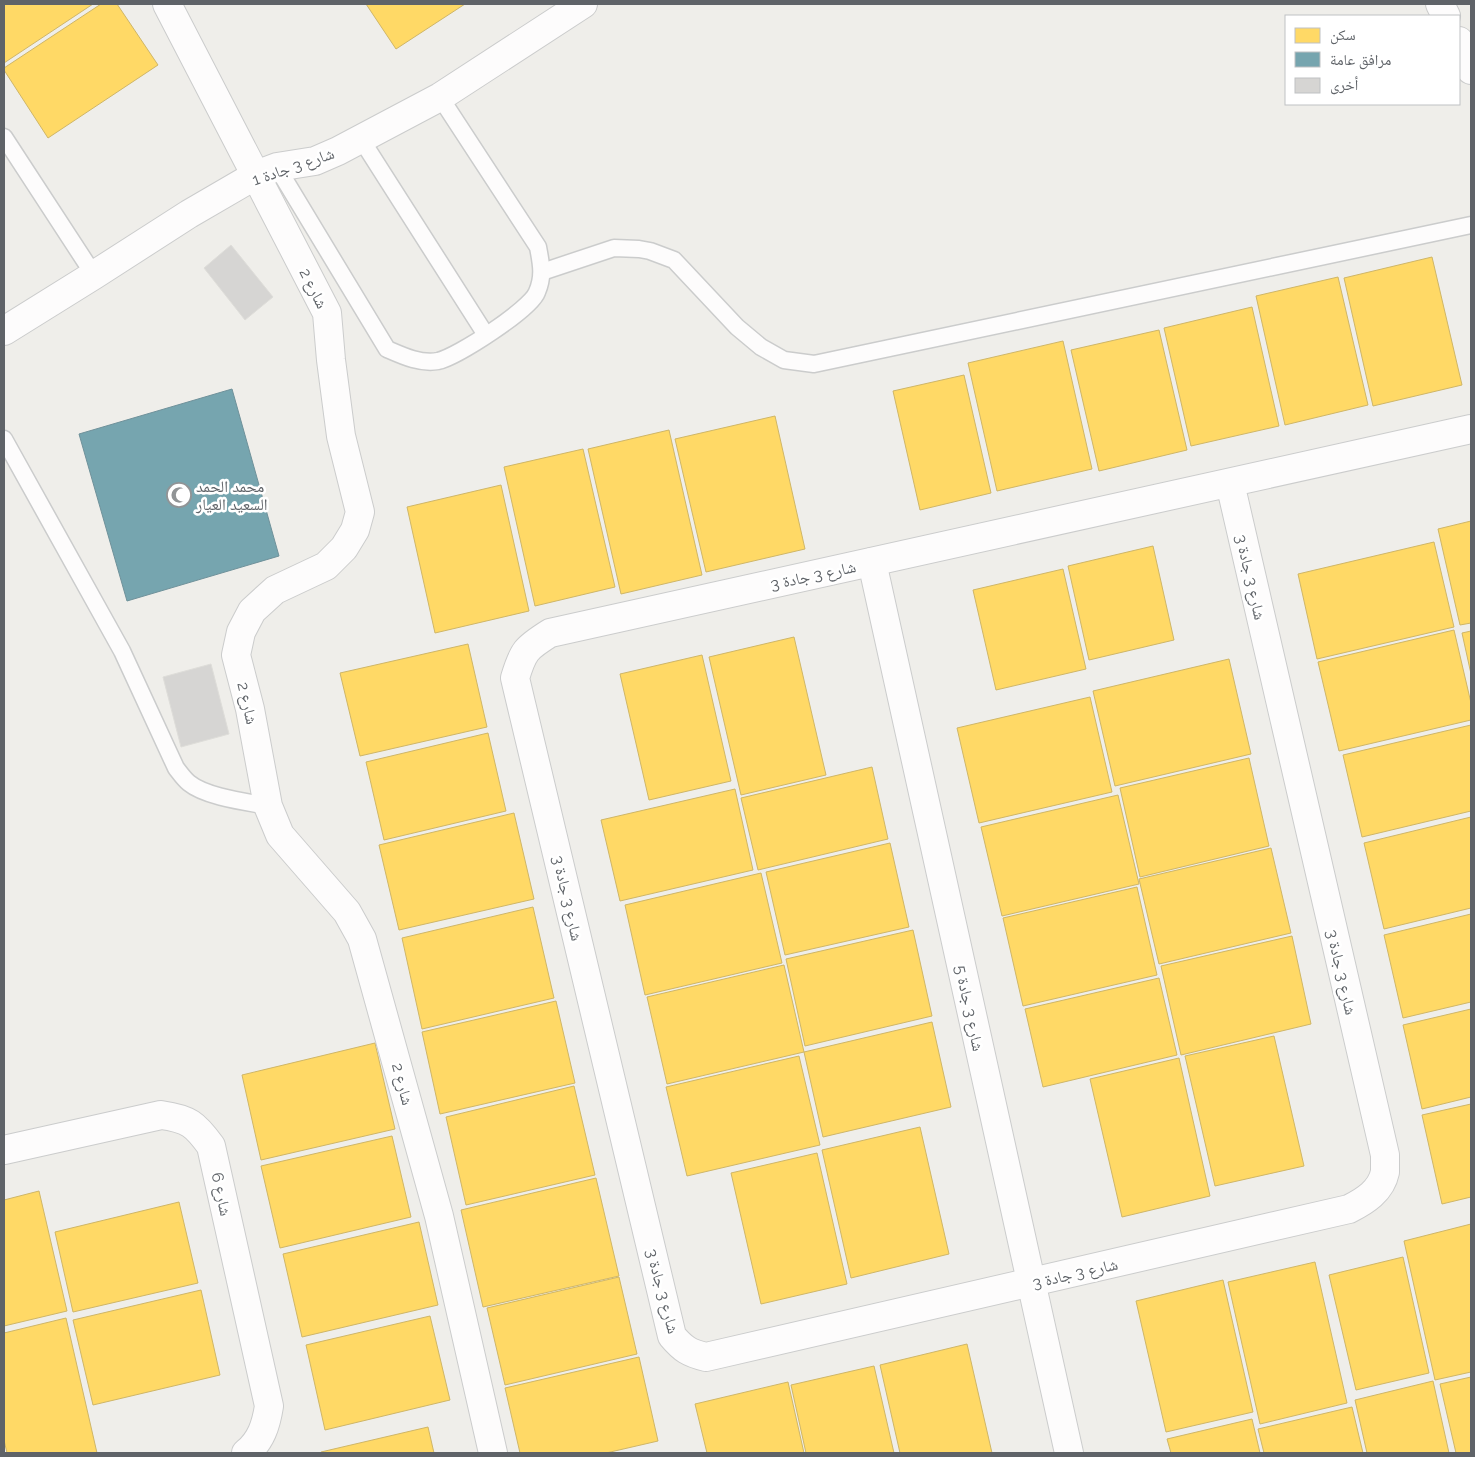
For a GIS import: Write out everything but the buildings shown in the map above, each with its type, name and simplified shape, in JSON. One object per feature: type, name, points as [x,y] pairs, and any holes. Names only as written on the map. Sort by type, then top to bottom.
[{"type":"street","name":"شارع 2","points":[[167,4],[267,171],[327,313],[341,436],[360,512],[355,530],[344,548],[326,566],[274,590],[252,611],[240,632],[236,655],[250,709],[268,806],[280,835],[347,912],[362,939],[439,1216],[493,1453]]},
{"type":"street","name":"شارع 3 جادة 1","points":[[4,330],[189,214],[267,171],[315,161],[440,97],[583,4]]},
{"type":"street","points":[[1460,43],[1471,70]]},
{"type":"street","name":"شارع 3 جادة 3","points":[[1230,483],[1385,1155],[1385,1172],[1379,1187],[1364,1201],[1349,1209],[706,1357],[692,1354],[672,1336],[515,678],[520,661],[529,646],[550,633],[1471,429]]},
{"type":"street","name":"شارع 3 جادة 5","points":[[872,562],[1069,1453]]},
{"type":"street","name":"شارع 6","points":[[4,1150],[161,1115],[186,1121],[199,1129],[212,1146],[269,1406],[267,1420],[262,1432],[256,1443],[246,1453]]},
{"type":"lane","points":[[267,171],[387,349],[413,360],[438,361],[462,352],[523,310],[537,293],[542,272],[538,247],[440,97]]},
{"type":"lane","points":[[4,137],[94,275]]},
{"type":"lane","points":[[361,139],[486,335]]},
{"type":"lane","points":[[542,272],[614,248],[650,251],[674,260],[737,327],[761,347],[784,360],[814,364],[1471,225]]},
{"type":"lane","points":[[4,439],[122,651],[179,772],[189,784],[207,792],[268,806]]},
{"type":"place","name":"محمد الحمد السعيد العيار","points":[[179,495]]}]
